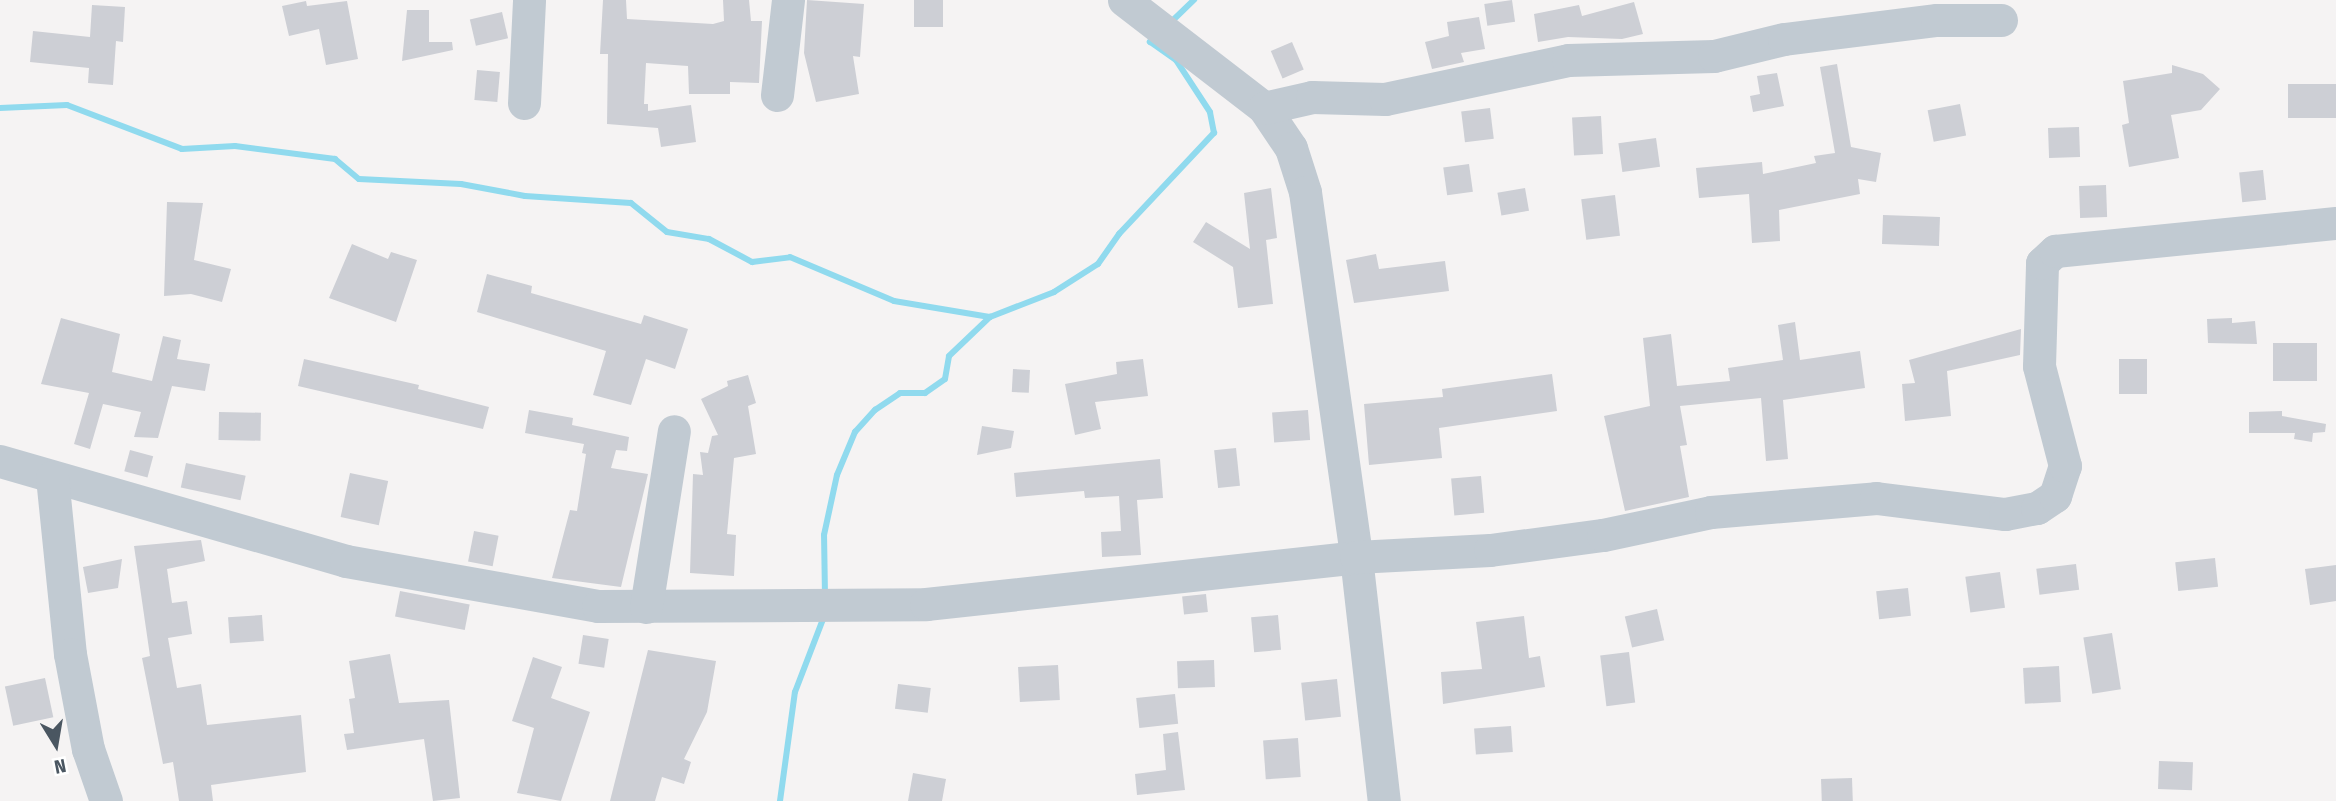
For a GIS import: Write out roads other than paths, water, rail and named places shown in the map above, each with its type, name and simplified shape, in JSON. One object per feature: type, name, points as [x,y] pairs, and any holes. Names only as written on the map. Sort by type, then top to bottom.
[{"type":"street","points":[[524,103],[529,0]]},
{"type":"street","points":[[776,95],[788,0]]},
{"type":"street","points":[[1124,0],[1264,108],[1291,148],[1305,192],[1356,557],[1384,801]]},
{"type":"street","points":[[1264,108],[1312,97],[1385,99],[1568,60],[1714,56],[1784,39],[1911,23],[2001,20]]},
{"type":"street","points":[[0,461],[346,561],[598,606],[926,604],[1356,557],[1490,550],[1603,534],[1711,512],[1876,498],[2005,514],[2037,508],[2055,496],[2065,466],[2039,366],[2042,263],[2055,251],[2336,223]]},
{"type":"street","points":[[646,607],[674,431]]},
{"type":"street","points":[[52,477],[70,654],[88,748],[106,801]]},
{"type":"waterway","points":[[1169,24],[1194,0]]},
{"type":"waterway","points":[[825,596],[824,535],[837,475],[855,432],[875,410],[900,393],[925,393],[945,379],[949,356],[990,317],[1054,292],[1098,264],[1119,234],[1214,133],[1210,112],[1176,60],[1150,42],[1156,37]]},
{"type":"waterway","points":[[0,108],[67,105],[182,149],[235,146],[335,159],[359,179],[461,184],[525,196],[631,203],[667,232],[709,239],[752,262],[790,257],[894,301],[990,317]]},
{"type":"waterway","points":[[780,801],[795,692],[825,614]]}]
